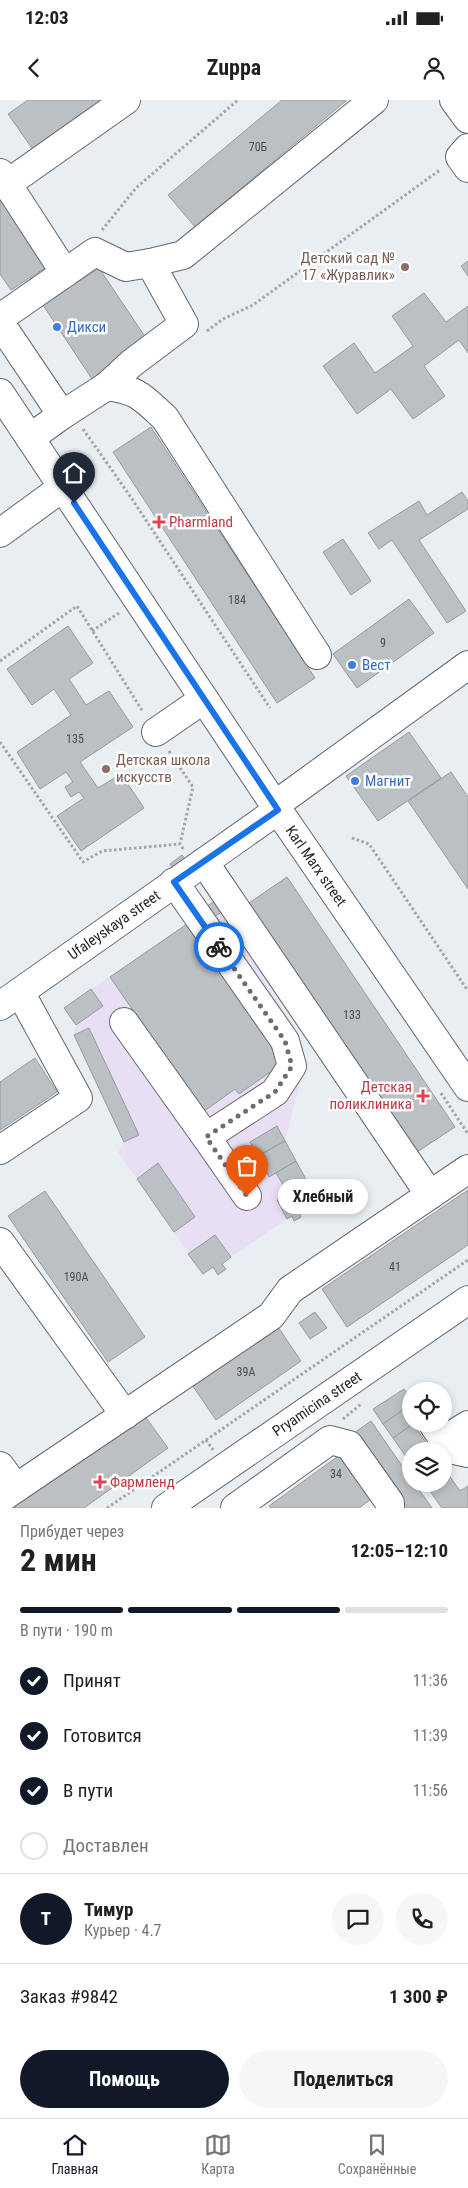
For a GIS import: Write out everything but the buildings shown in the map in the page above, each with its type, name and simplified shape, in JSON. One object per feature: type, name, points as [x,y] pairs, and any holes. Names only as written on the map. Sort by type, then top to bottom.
[{"type":"street","points":[[65,273],[4,178],[126,100]]},
{"type":"street","points":[[0,318],[95,252],[126,267],[150,264],[183,256],[374,100]]},
{"type":"street","points":[[454,100],[468,120]]},
{"type":"street","points":[[455,168],[460,157],[468,148]]},
{"type":"street","points":[[30,438],[107,386],[132,363],[184,324],[150,264]]},
{"type":"street","points":[[0,323],[66,412]]},
{"type":"street","points":[[107,386],[126,388],[137,393],[165,418],[317,655]]},
{"type":"street","name":"Karl Marx street","points":[[0,393],[276,808],[468,1087]]},
{"type":"street","points":[[0,533],[63,487]]},
{"type":"street","name":"Ufaleyskaya street","points":[[10,999],[204,862],[468,665]]},
{"type":"street","points":[[156,732],[204,699]]},
{"type":"street","points":[[204,862],[430,1195]]},
{"type":"street","points":[[174,882],[285,1041],[292,1066],[275,1092],[206,1137]]},
{"type":"street","points":[[0,1150],[78,1098],[10,999]]},
{"type":"street","points":[[124,1022],[247,1196]]},
{"type":"street","points":[[0,1466],[8,1494],[272,1316],[290,1290],[468,1169]]},
{"type":"street","points":[[0,1242],[125,1415]]},
{"type":"street","name":"Pryamicina street","points":[[166,1508],[468,1300]]},
{"type":"street","points":[[452,1429],[468,1425]]},
{"type":"street","points":[[439,1432],[450,1449],[468,1453]]},
{"type":"street","points":[[235,1508],[330,1440],[349,1445],[390,1504],[390,1508]]},
{"type":"street","points":[[195,1487],[224,1508]]},
{"type":"path","points":[[95,252],[93,240],[136,188],[238,100]]},
{"type":"path","points":[[202,335],[223,319],[253,305],[455,168]]},
{"type":"path","points":[[66,412],[128,493],[270,708]]},
{"type":"path","points":[[0,661],[76,606],[193,788],[180,844],[102,851],[82,862],[0,742]]},
{"type":"path","points":[[92,631],[122,611]]},
{"type":"path","points":[[352,838],[369,844],[468,991]]},
{"type":"path","points":[[107,1508],[468,1260]]},
{"type":"shaded area","points":[[208,909],[222,912],[295,1029],[305,1062],[285,1141],[319,1202],[299,1213],[301,1217],[294,1221],[292,1217],[287,1219],[231,1257],[222,1264],[226,1269],[218,1275],[213,1267],[203,1274],[118,1152],[124,1142],[74,1035],[76,1025],[64,1008]]},
{"type":"way so far","points":[[219,947],[285,1041],[292,1066],[275,1092],[206,1137],[247,1196]]},
{"type":"place","name":"Детский сад № 17 «Журавлик»","points":[[405,267]]},
{"type":"place","name":"Дикси","points":[[57,327]]},
{"type":"place","name":"Pharmland","points":[[159,522]]},
{"type":"place","name":"Вест","points":[[352,665]]},
{"type":"place","name":"Детская школа искусств","points":[[106,769]]},
{"type":"place","name":"Магнит","points":[[355,781]]},
{"type":"place","name":"Детская поликлиника","points":[[423,1096]]},
{"type":"place","name":"Хлебный","points":[[247,1196]]},
{"type":"place","name":"Фармленд","points":[[100,1482]]},
{"type":"route","points":[[74,503],[278,810],[174,882],[219,947]]}]
